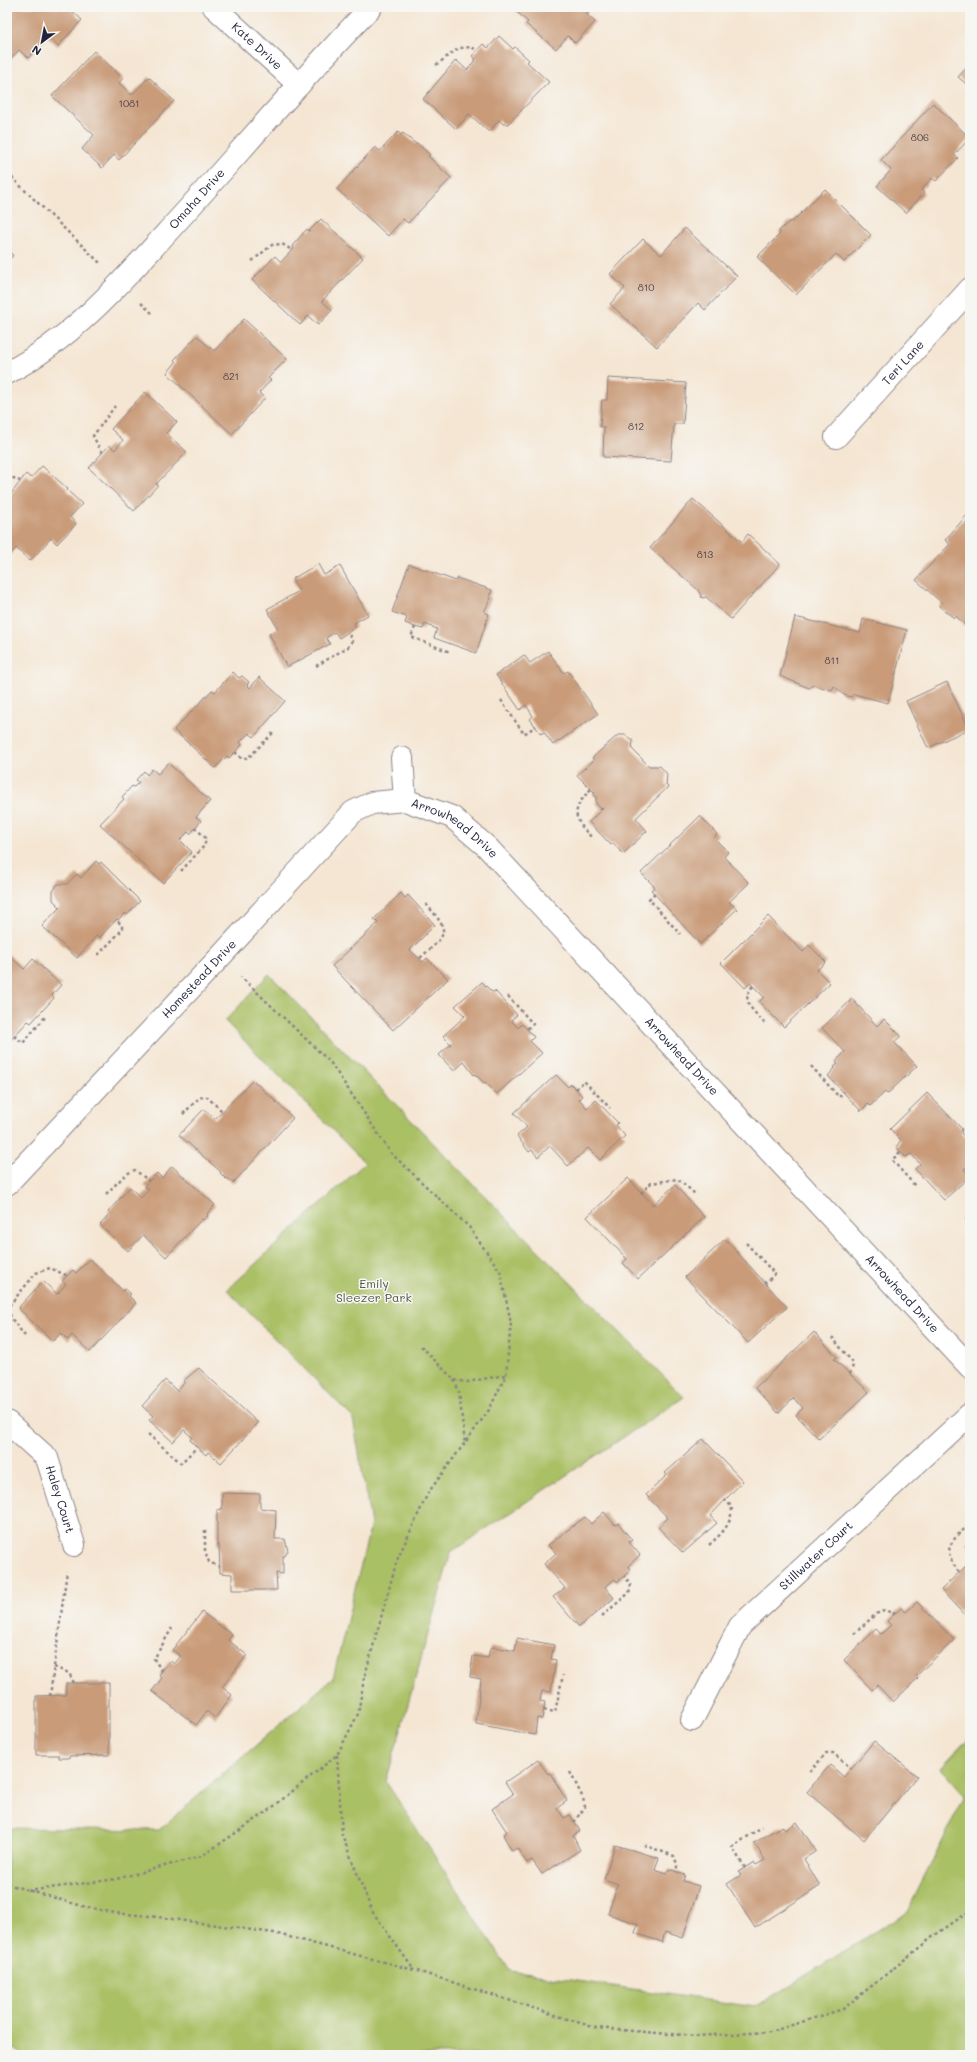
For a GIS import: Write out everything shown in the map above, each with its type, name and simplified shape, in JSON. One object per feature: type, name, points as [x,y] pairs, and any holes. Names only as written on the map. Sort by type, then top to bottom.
[{"type":"street","name":"Kate Drive","points":[[214,7],[299,85]]},
{"type":"street","name":"Omaha Drive","points":[[7,373],[25,364],[75,327],[121,283],[371,7]]},
{"type":"street","name":"Teri Lane","points":[[836,436],[970,289]]},
{"type":"street","name":"Arrowhead Drive","points":[[402,758],[405,800],[452,817],[487,847],[970,1367]]},
{"type":"street","name":"Homestead Drive","points":[[7,1184],[220,957],[353,812],[372,803],[405,800]]},
{"type":"street","name":"Stillwater Court","points":[[692,1720],[740,1626],[970,1414]]},
{"type":"street","name":"Haley Court","points":[[7,1422],[47,1458],[73,1541]]},
{"type":"path","points":[[436,65],[459,48],[472,47],[476,51]]},
{"type":"path","points":[[7,173],[104,267]]},
{"type":"path","points":[[252,261],[272,245],[282,244],[292,250]]},
{"type":"path","points":[[137,299],[153,314]]},
{"type":"path","points":[[102,453],[93,436],[115,406]]},
{"type":"path","points":[[7,475],[20,481]]},
{"type":"path","points":[[414,627],[411,637],[450,652]]},
{"type":"path","points":[[316,666],[348,647],[352,641],[348,632]]},
{"type":"path","points":[[501,700],[524,734],[536,726]]},
{"type":"path","points":[[235,752],[242,759],[249,757],[275,731]]},
{"type":"path","points":[[591,789],[579,801],[575,811],[579,824],[593,839]]},
{"type":"path","points":[[181,871],[205,845],[205,837],[195,828]]},
{"type":"path","points":[[655,893],[649,899],[680,934]]},
{"type":"path","points":[[420,958],[442,939],[444,928],[440,920],[426,904]]},
{"type":"path","points":[[98,955],[122,930],[122,925],[116,920]]},
{"type":"path","points":[[28,1891],[116,1879],[202,1856],[268,1811],[337,1755],[358,1714],[364,1679],[397,1560],[428,1493],[489,1410],[506,1375],[512,1323],[500,1271],[469,1227],[391,1153],[330,1062],[237,972]]},
{"type":"path","points":[[753,986],[748,991],[746,998],[749,1006],[764,1023]]},
{"type":"path","points":[[508,996],[533,1024],[527,1029]]},
{"type":"path","points":[[14,1036],[22,1043],[46,1016]]},
{"type":"path","points":[[811,1066],[839,1097],[844,1092]]},
{"type":"path","points":[[576,1089],[584,1081],[610,1108]]},
{"type":"path","points":[[183,1114],[199,1098],[206,1096],[222,1112]]},
{"type":"path","points":[[900,1152],[892,1160],[916,1187]]},
{"type":"path","points":[[106,1194],[126,1174],[135,1170],[149,1181]]},
{"type":"path","points":[[641,1193],[650,1183],[677,1180],[695,1194]]},
{"type":"path","points":[[746,1243],[775,1274],[765,1283]]},
{"type":"path","points":[[26,1336],[11,1318],[8,1307],[36,1273],[50,1268],[68,1276]]},
{"type":"path","points":[[832,1337],[853,1363],[852,1370],[848,1374]]},
{"type":"path","points":[[421,1346],[454,1380],[459,1392],[465,1444]]},
{"type":"path","points":[[454,1380],[467,1382],[506,1375]]},
{"type":"path","points":[[148,1434],[181,1463],[197,1447]]},
{"type":"path","points":[[709,1545],[726,1530],[732,1518],[732,1507],[725,1500]]},
{"type":"path","points":[[960,1572],[951,1562],[948,1553],[951,1543],[970,1524]]},
{"type":"path","points":[[205,1530],[205,1551],[209,1562],[220,1567]]},
{"type":"path","points":[[50,1696],[73,1541]]},
{"type":"path","points":[[602,1616],[629,1592],[631,1584],[624,1576]]},
{"type":"path","points":[[854,1634],[876,1614],[884,1610],[895,1614]]},
{"type":"path","points":[[162,1671],[154,1659],[172,1628]]},
{"type":"path","points":[[54,1667],[69,1673],[74,1683]]},
{"type":"path","points":[[544,1710],[555,1712],[563,1675]]},
{"type":"path","points":[[810,1772],[826,1753],[833,1753],[851,1768]]},
{"type":"path","points":[[337,1755],[342,1835],[372,1911],[414,1970]]},
{"type":"path","points":[[570,1772],[584,1798],[585,1807],[574,1822]]},
{"type":"path","points":[[745,1868],[732,1847],[762,1827]]},
{"type":"path","points":[[644,1845],[674,1856],[677,1864],[677,1872]]},
{"type":"path","points":[[7,1884],[28,1891],[115,1913],[150,1916],[274,1933],[414,1970],[596,2028],[695,2036],[770,2032],[843,2009],[935,1935],[970,1912]]},
{"type":"green space","name":"Emily Sleezer Park","points":[[269,974],[511,1223],[684,1397],[451,1552],[386,1782],[510,1971],[755,2007],[907,1912],[965,1796],[940,1768],[970,1737],[970,2055],[23,2055],[7,2045],[7,1828],[159,1830],[333,1678],[371,1524],[353,1418],[227,1290],[365,1163],[225,1021]]},
{"type":"building","points":[[7,7],[68,7],[82,20],[58,46],[47,37],[28,58],[19,50],[8,62]]},
{"type":"building","points":[[518,7],[592,7],[586,14],[595,22],[575,43],[568,36],[556,49],[526,24],[528,22],[515,10]]},
{"type":"building","points":[[499,36],[513,49],[515,47],[529,60],[527,62],[549,82],[508,124],[503,124],[499,120],[489,132],[469,114],[456,129],[423,99],[456,60],[467,70],[476,59],[472,56],[483,44],[488,48]]},
{"type":"building","points":[[94,51],[123,78],[119,83],[132,95],[149,77],[174,101],[119,160],[114,155],[102,168],[82,149],[94,135],[52,96]]},
{"type":"building","points":[[970,64],[970,87],[958,77]]},
{"type":"building","points":[[933,103],[970,138],[954,155],[958,158],[936,181],[932,178],[921,190],[924,193],[906,213],[877,186],[891,170],[881,160]]},
{"type":"building","points":[[398,132],[401,135],[403,133],[416,144],[417,143],[451,178],[408,223],[403,219],[388,236],[337,189],[375,147],[380,151]]},
{"type":"building","points":[[825,189],[871,235],[844,262],[836,254],[796,295],[757,257],[780,234],[779,231],[789,222],[793,221]]},
{"type":"building","points":[[321,219],[363,258],[322,301],[332,310],[318,325],[308,316],[300,325],[252,280],[275,256],[281,262],[294,248],[292,246],[307,229],[309,231]]},
{"type":"building","points":[[685,228],[737,276],[705,310],[698,303],[657,347],[610,304],[625,288],[610,274],[643,239],[661,255]]},
{"type":"building","points":[[7,247],[13,256],[7,261]]},
{"type":"building","points":[[244,319],[287,359],[268,378],[271,380],[259,393],[265,398],[232,434],[167,373],[176,362],[174,360],[197,336],[214,351]]},
{"type":"building","points":[[608,378],[686,383],[683,424],[674,424],[671,461],[603,457],[604,427],[600,427],[602,400],[607,400]]},
{"type":"building","points":[[145,392],[177,422],[166,433],[187,452],[156,484],[158,485],[134,511],[89,468],[109,445],[115,450],[123,440],[111,429]]},
{"type":"building","points":[[42,466],[68,489],[67,490],[82,504],[70,517],[76,524],[57,544],[51,538],[30,561],[16,548],[7,558],[7,499],[26,474],[31,478]]},
{"type":"building","points":[[693,499],[742,542],[748,534],[780,564],[731,619],[706,597],[702,598],[698,590],[650,548]]},
{"type":"building","points":[[967,515],[970,518],[970,630],[956,616],[954,618],[939,606],[942,603],[916,580],[950,544],[945,540]]},
{"type":"building","points":[[318,564],[324,575],[340,566],[368,615],[354,623],[356,627],[339,638],[335,632],[326,638],[330,644],[287,667],[269,634],[278,629],[267,609],[299,591],[292,579]]},
{"type":"building","points":[[409,564],[456,581],[457,578],[492,590],[489,597],[491,598],[484,612],[489,614],[476,653],[434,638],[437,629],[425,624],[423,629],[415,627],[405,623],[407,617],[392,612]]},
{"type":"building","points":[[795,617],[860,633],[863,619],[907,630],[888,703],[854,694],[851,697],[844,695],[834,686],[832,690],[813,685],[809,688],[780,676]]},
{"type":"building","points":[[548,651],[564,673],[568,671],[598,714],[553,745],[544,732],[541,734],[530,719],[533,716],[526,705],[520,710],[496,675],[524,655],[530,663]]},
{"type":"building","points":[[233,672],[239,678],[242,676],[249,682],[247,685],[250,688],[259,677],[285,701],[254,737],[249,733],[240,742],[242,745],[229,758],[227,756],[215,768],[174,730],[212,690],[215,692]]},
{"type":"building","points":[[947,682],[969,729],[928,748],[906,701]]},
{"type":"building","points":[[618,735],[625,735],[633,741],[632,749],[649,766],[660,766],[667,774],[666,785],[668,787],[636,818],[647,831],[623,854],[613,843],[611,845],[589,822],[603,808],[601,809],[596,803],[596,797],[593,795],[595,793],[577,775],[594,760],[592,758]]},
{"type":"building","points":[[168,763],[210,801],[196,817],[201,821],[190,834],[188,832],[180,840],[192,852],[163,883],[100,824],[124,799],[122,797],[132,786],[134,787],[139,782],[136,780],[144,771],[147,775],[152,769],[158,774]]},
{"type":"building","points":[[700,816],[717,834],[714,838],[728,852],[724,857],[749,883],[729,902],[737,909],[700,944],[651,890],[655,887],[641,873]]},
{"type":"building","points":[[96,861],[99,864],[101,862],[140,901],[127,915],[125,913],[118,920],[117,919],[99,938],[97,935],[77,958],[42,926],[60,907],[53,900],[53,891],[58,884],[67,884],[77,874],[81,878]]},
{"type":"building","points":[[401,893],[405,898],[408,895],[435,925],[410,950],[423,962],[427,958],[448,979],[393,1030],[332,966],[378,923],[374,919]]},
{"type":"building","points":[[768,916],[803,952],[809,945],[826,962],[817,970],[830,983],[784,1027],[759,1002],[764,997],[750,983],[745,988],[721,963]]},
{"type":"building","points":[[8,954],[24,969],[33,959],[61,985],[52,995],[54,998],[31,1023],[28,1021],[9,1042],[7,1040]]},
{"type":"building","points":[[482,982],[492,992],[495,991],[517,1015],[511,1020],[518,1028],[522,1024],[527,1029],[534,1037],[530,1041],[542,1053],[497,1094],[485,1082],[484,1083],[475,1074],[474,1075],[464,1062],[454,1071],[439,1055],[451,1044],[443,1036],[465,1016],[455,1006]]},
{"type":"building","points":[[852,999],[877,1026],[884,1019],[901,1036],[894,1042],[917,1066],[887,1094],[885,1092],[870,1106],[868,1104],[861,1111],[828,1076],[838,1064],[836,1061],[845,1052],[822,1028]]},
{"type":"building","points":[[556,1075],[568,1087],[571,1084],[576,1089],[582,1096],[579,1099],[587,1108],[596,1100],[618,1123],[616,1125],[625,1136],[600,1160],[588,1148],[568,1166],[550,1146],[538,1157],[532,1150],[529,1152],[517,1136],[527,1127],[514,1113]]},
{"type":"building","points":[[253,1080],[293,1118],[233,1183],[227,1178],[226,1179],[220,1173],[221,1172],[179,1135],[204,1109],[215,1119]]},
{"type":"building","points":[[927,1093],[962,1129],[961,1133],[970,1142],[970,1164],[964,1169],[970,1176],[944,1200],[915,1169],[920,1164],[911,1154],[906,1157],[896,1147],[901,1140],[890,1129]]},
{"type":"building","points":[[172,1166],[215,1205],[207,1214],[208,1216],[203,1220],[202,1219],[166,1257],[143,1235],[128,1251],[100,1225],[110,1214],[108,1212],[130,1187],[141,1198],[149,1189],[144,1186],[157,1173],[162,1178]]},
{"type":"building","points":[[628,1178],[653,1205],[675,1185],[704,1217],[638,1279],[623,1263],[627,1259],[587,1217]]},
{"type":"building","points":[[970,1215],[970,1224],[965,1219]]},
{"type":"building","points":[[725,1239],[787,1307],[748,1343],[685,1277]]},
{"type":"building","points":[[90,1259],[123,1291],[125,1289],[131,1294],[129,1296],[136,1303],[90,1352],[72,1335],[68,1340],[61,1333],[53,1341],[18,1308],[43,1281],[57,1294],[66,1284],[62,1281],[73,1270],[76,1273]]},
{"type":"building","points":[[814,1332],[837,1357],[834,1359],[869,1392],[819,1439],[796,1415],[803,1408],[794,1398],[778,1413],[755,1388]]},
{"type":"building","points":[[199,1368],[258,1423],[221,1463],[208,1452],[206,1455],[197,1447],[190,1440],[192,1437],[184,1430],[173,1442],[149,1420],[153,1416],[142,1406],[165,1380],[177,1391],[185,1382],[183,1381]]},
{"type":"building","points":[[703,1439],[743,1481],[710,1516],[717,1523],[683,1553],[658,1527],[668,1518],[646,1495],[667,1475],[665,1473]]},
{"type":"building","points":[[222,1493],[260,1494],[260,1508],[276,1510],[275,1539],[285,1539],[288,1551],[285,1556],[283,1556],[283,1574],[276,1573],[277,1590],[232,1590],[232,1574],[220,1573],[219,1545],[217,1545],[217,1510],[222,1509]]},
{"type":"building","points":[[604,1512],[615,1525],[618,1523],[632,1540],[629,1542],[640,1555],[628,1566],[631,1570],[617,1582],[615,1579],[605,1587],[614,1598],[579,1627],[553,1597],[565,1588],[544,1564],[556,1553],[548,1545],[585,1517],[591,1524]]},
{"type":"building","points":[[970,1539],[970,1547],[966,1543]]},
{"type":"building","points":[[970,1562],[970,1621],[941,1590]]},
{"type":"building","points":[[917,1602],[954,1640],[916,1676],[918,1678],[893,1702],[877,1685],[872,1690],[844,1660],[876,1629],[881,1634],[891,1625],[887,1621],[901,1608],[906,1612]]},
{"type":"building","points":[[202,1612],[232,1635],[228,1640],[247,1655],[222,1687],[232,1695],[215,1718],[207,1711],[196,1725],[152,1691],[162,1678],[159,1675],[170,1660],[174,1664],[181,1656],[172,1650]]},
{"type":"building","points":[[517,1638],[554,1645],[551,1659],[556,1660],[551,1692],[542,1691],[540,1701],[545,1702],[542,1719],[537,1718],[535,1735],[476,1724],[481,1679],[470,1677],[473,1656],[488,1658],[490,1648],[494,1647],[515,1651]]},
{"type":"building","points":[[66,1683],[109,1683],[109,1755],[69,1756],[69,1758],[59,1758],[59,1755],[36,1755],[36,1696],[66,1695]]},
{"type":"building","points":[[874,1741],[917,1776],[864,1840],[807,1792],[830,1765],[844,1777]]},
{"type":"building","points":[[538,1760],[548,1774],[550,1773],[567,1801],[557,1808],[564,1818],[570,1815],[580,1831],[573,1836],[580,1850],[542,1874],[532,1860],[527,1863],[517,1848],[512,1851],[503,1835],[507,1832],[492,1809],[513,1794],[505,1782]]},
{"type":"building","points":[[797,1822],[816,1851],[804,1859],[820,1886],[755,1928],[727,1884],[741,1875],[738,1872],[754,1862],[756,1865],[765,1860],[754,1843],[782,1826],[785,1830]]},
{"type":"building","points":[[615,1845],[659,1858],[655,1869],[667,1873],[669,1869],[685,1875],[683,1881],[699,1886],[683,1938],[665,1932],[662,1942],[635,1933],[638,1924],[608,1914],[618,1884],[604,1879]]}]
